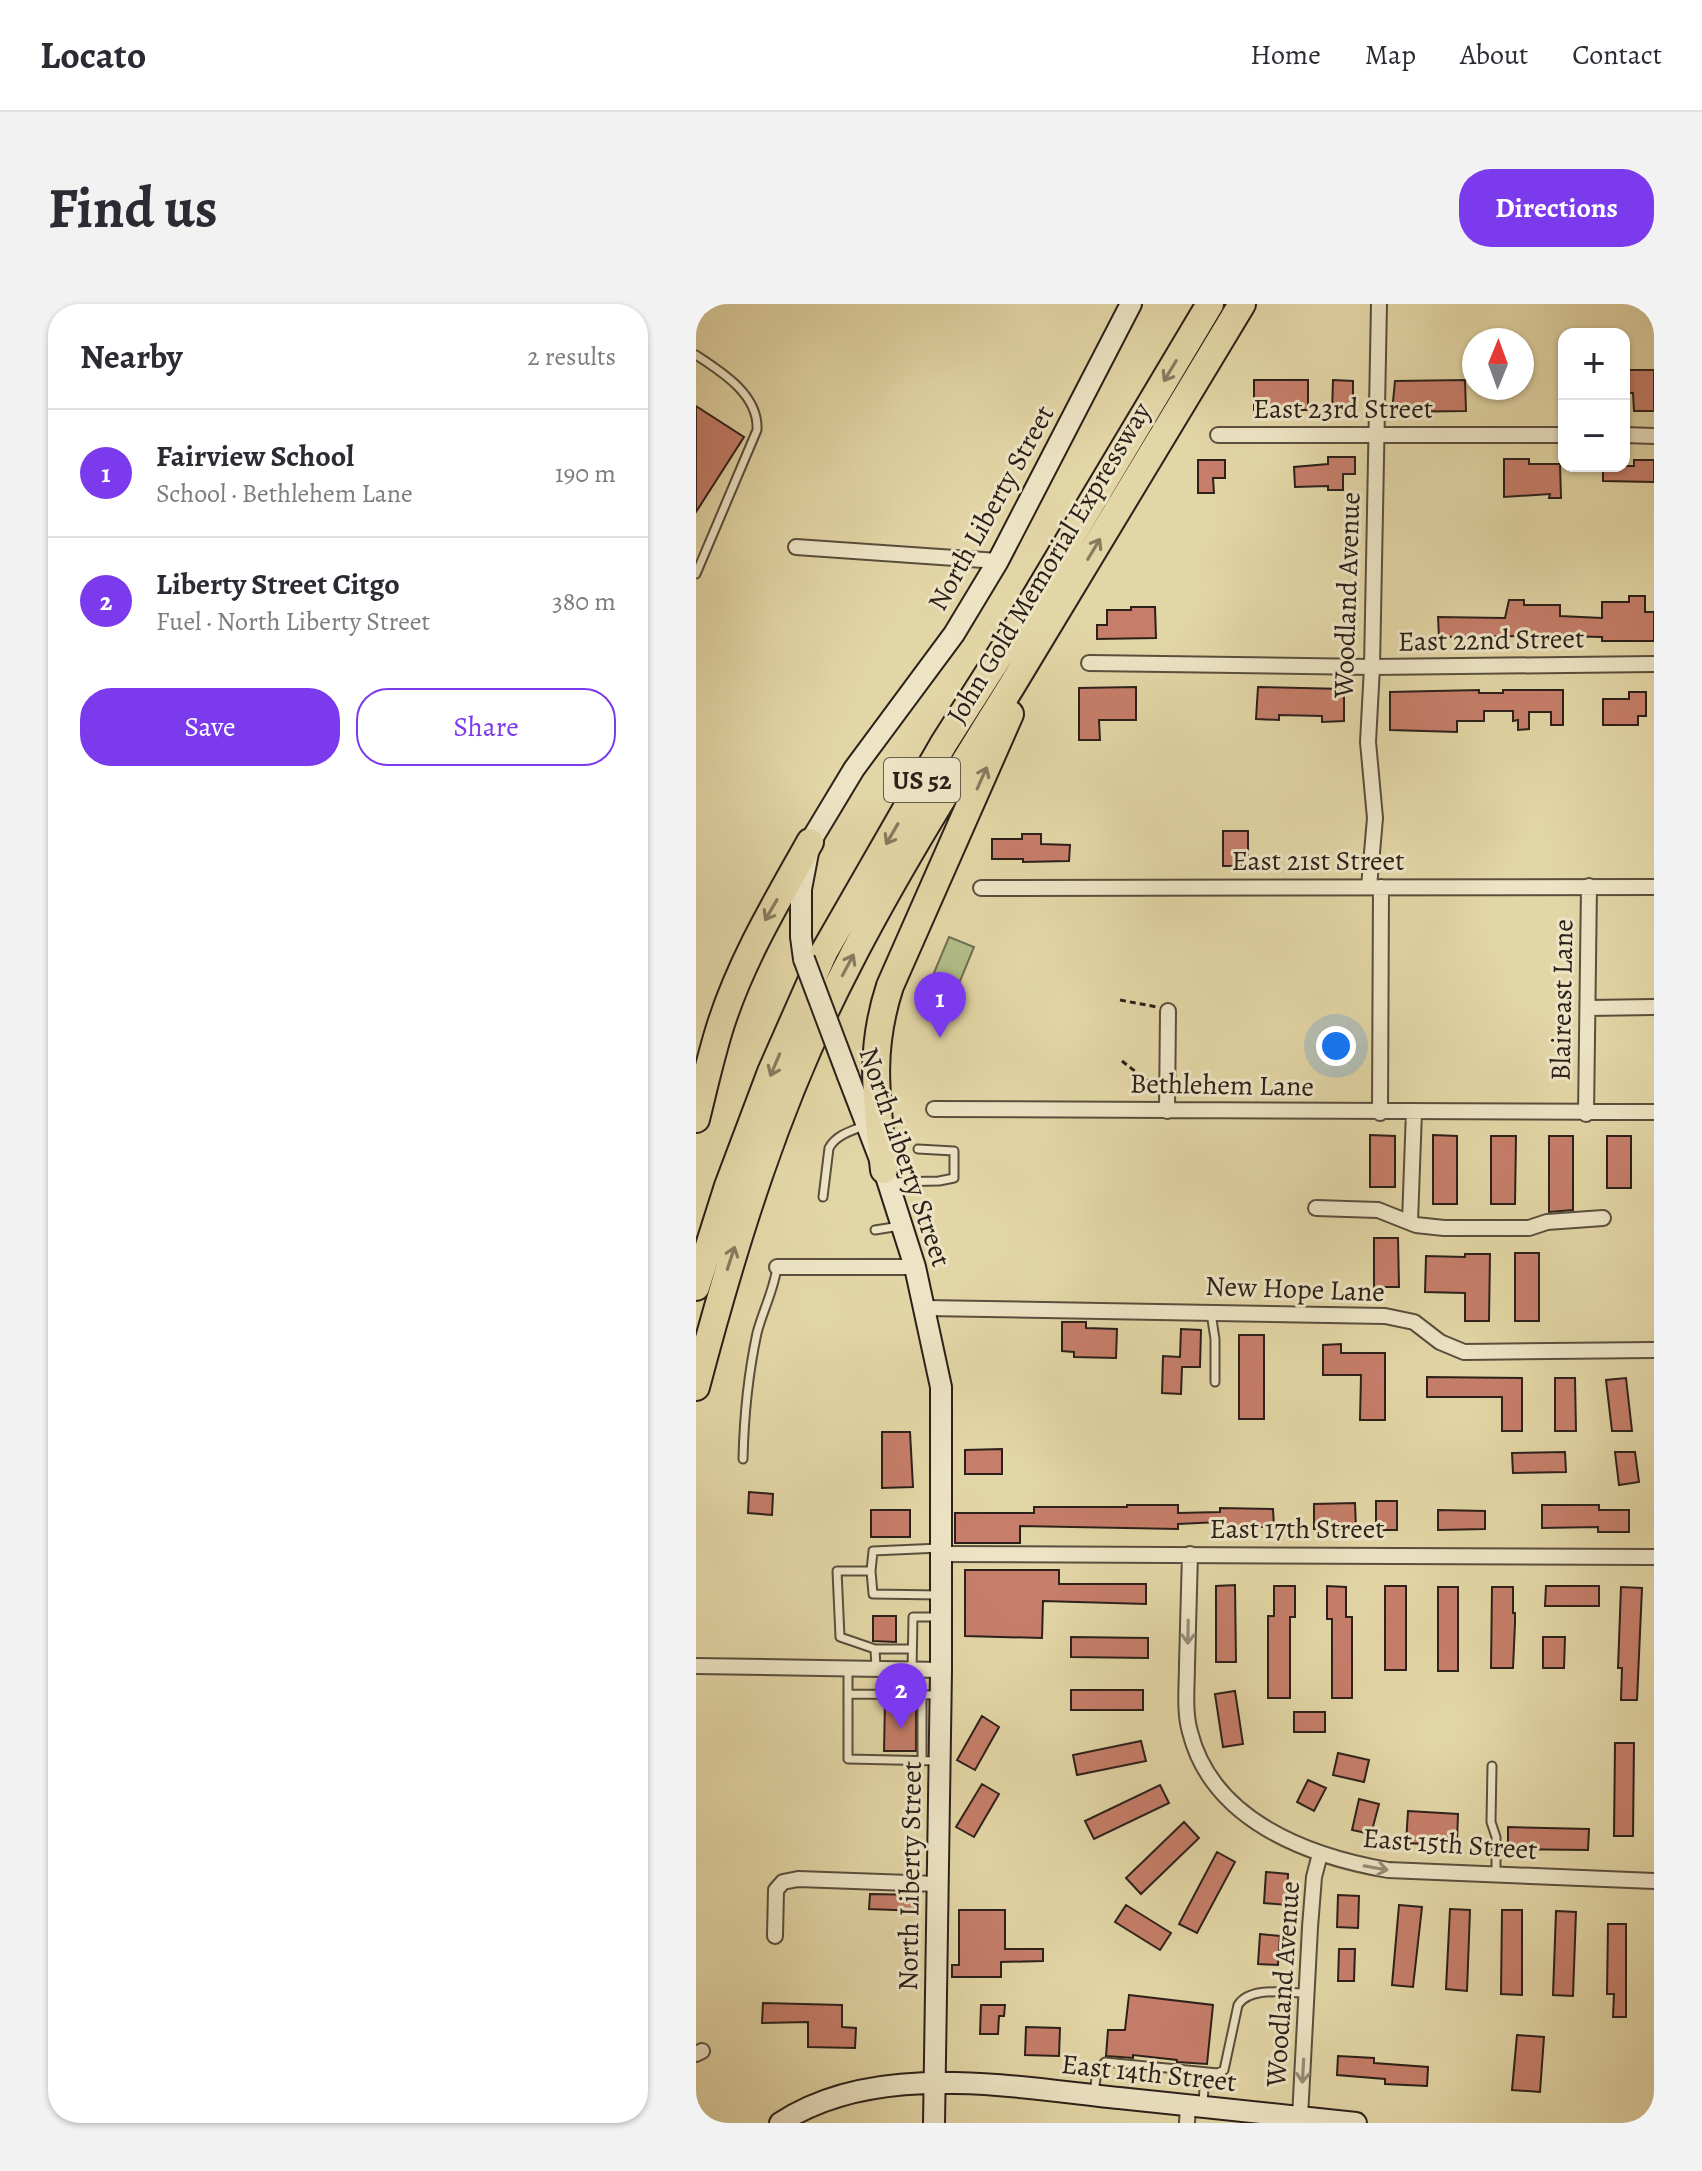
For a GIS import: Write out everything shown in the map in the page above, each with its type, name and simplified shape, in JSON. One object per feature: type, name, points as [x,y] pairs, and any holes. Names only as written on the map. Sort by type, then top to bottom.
[{"type":"highway","name":"John Gold Memorial Expressway","points":[[696,1287],[733,1172],[771,1072],[824,952],[944,743],[1012,636],[1210,304]]},
{"type":"highway","name":"John Gold Memorial Expressway","points":[[696,1387],[727,1268],[755,1182],[782,1110],[846,968],[944,795],[1242,304]]},
{"type":"highway","points":[[886,1176],[875,1085],[880,1017],[890,986],[1054,616]]},
{"type":"highway","points":[[696,1119],[721,1023],[735,988],[763,925],[810,842]]},
{"type":"main road","name":"North Liberty Street","points":[[934,2123],[937,1884],[930,1761],[931,1695],[941,1670],[941,1387],[915,1267],[886,1176],[804,959],[801,889],[810,842],[854,769],[954,634],[998,561],[1131,304]]},
{"type":"main road","name":"East 14th Street","points":[[780,2123],[826,2099],[870,2089],[935,2084],[982,2084],[1094,2095],[1192,2112],[1356,2123]]},
{"type":"street","name":"Woodland Avenue","points":[[1379,304],[1368,742],[1375,818],[1380,1113]]},
{"type":"street","name":"East 23rd Street","points":[[1218,435],[1558,435]]},
{"type":"street","points":[[1630,435],[1654,436]]},
{"type":"street","points":[[796,547],[998,561]]},
{"type":"street","name":"East 22nd Street","points":[[1089,663],[1372,667],[1654,664]]},
{"type":"street","name":"Blaireast Lane","points":[[1586,1114],[1589,886]]},
{"type":"street","name":"East 21st Street","points":[[981,888],[1654,887]]},
{"type":"street","points":[[1588,1008],[1654,1007]]},
{"type":"street","points":[[1167,1111],[1168,1011]]},
{"type":"street","name":"Bethlehem Lane","points":[[934,1109],[1654,1112]]},
{"type":"street","points":[[1410,1222],[1414,1111]]},
{"type":"street","points":[[1316,1208],[1378,1210],[1410,1222],[1444,1228],[1529,1228],[1547,1222],[1603,1218]]},
{"type":"street","points":[[777,1267],[915,1267]]},
{"type":"street","name":"New Hope Lane","points":[[925,1308],[1385,1316],[1414,1322],[1440,1342],[1464,1352],[1654,1350]]},
{"type":"street","name":"East 17th Street","points":[[941,1551],[1654,1557]]},
{"type":"street","name":"East 15th Street","points":[[1190,1554],[1189,1730],[1200,1763],[1221,1795],[1245,1815],[1320,1854],[1346,1863],[1388,1870],[1654,1881]]},
{"type":"street","points":[[696,1666],[941,1670]]},
{"type":"street","name":"Woodland Avenue","points":[[1300,2117],[1314,1877],[1320,1854]]},
{"type":"street","points":[[775,1936],[776,1890],[783,1882],[798,1879],[937,1884]]},
{"type":"lane","points":[[696,355],[738,387],[749,400],[758,420],[757,430],[696,574]]},
{"type":"lane","points":[[823,1197],[829,1148],[833,1142],[868,1124]]},
{"type":"lane","points":[[886,1176],[939,1181],[954,1178],[954,1151],[918,1149]]},
{"type":"lane","points":[[875,1230],[902,1226]]},
{"type":"lane","points":[[743,1459],[744,1410],[750,1370],[760,1321],[777,1267]]},
{"type":"lane","points":[[1211,1313],[1215,1339],[1215,1382]]},
{"type":"lane","points":[[941,1551],[873,1551],[871,1571],[873,1594],[941,1595]]},
{"type":"lane","points":[[871,1571],[837,1571],[840,1637],[875,1649],[912,1649]]},
{"type":"lane","points":[[893,1697],[912,1649],[913,1617],[941,1617]]},
{"type":"lane","points":[[875,1649],[876,1669]]},
{"type":"lane","points":[[848,1669],[848,1759],[890,1756],[930,1761]]},
{"type":"lane","points":[[848,1694],[893,1697],[931,1695],[920,1718],[920,1740],[930,1761]]},
{"type":"lane","points":[[1492,1766],[1491,1822],[1496,1837],[1496,1876]]},
{"type":"lane","points":[[1094,2095],[1097,2071],[1105,2062],[1218,2073],[1224,2070],[1238,2005],[1244,1997],[1256,1993],[1307,1993]]},
{"type":"lane","points":[[1192,2112],[1205,2074]]},
{"type":"path","points":[[1120,1000],[1147,1003],[1168,1011]]},
{"type":"path","points":[[1122,1061],[1167,1094]]},
{"type":"green space","points":[[949,937],[974,947],[953,998],[928,987]]},
{"type":"building","points":[[1630,370],[1654,370],[1654,411],[1634,411],[1633,393],[1630,393]]},
{"type":"building","points":[[1254,380],[1308,380],[1308,410],[1254,410]]},
{"type":"building","points":[[1333,380],[1353,381],[1357,415],[1332,414]]},
{"type":"building","points":[[1462,380],[1462,400],[1466,400],[1466,411],[1392,412],[1395,381]]},
{"type":"building","points":[[696,406],[744,437],[696,512]]},
{"type":"building","points":[[1328,457],[1355,457],[1355,474],[1343,474],[1343,490],[1328,490],[1328,486],[1295,487],[1294,467],[1328,464]]},
{"type":"building","points":[[1504,459],[1529,459],[1529,464],[1558,464],[1561,498],[1549,498],[1550,494],[1504,497]]},
{"type":"building","points":[[1198,460],[1225,460],[1225,478],[1213,478],[1214,493],[1198,493]]},
{"type":"building","points":[[1634,460],[1654,460],[1654,482],[1603,481],[1603,472],[1630,472],[1630,466],[1634,466]]},
{"type":"building","points":[[1629,596],[1645,596],[1645,612],[1654,612],[1654,641],[1602,641],[1602,637],[1561,636],[1561,639],[1534,639],[1534,636],[1439,637],[1438,617],[1505,618],[1509,600],[1524,600],[1524,605],[1560,605],[1560,616],[1602,618],[1602,602],[1629,602]]},
{"type":"building","points":[[1131,607],[1155,607],[1156,638],[1097,639],[1097,625],[1107,625],[1107,610],[1131,610]]},
{"type":"building","points":[[1136,687],[1136,720],[1099,720],[1100,740],[1079,740],[1079,688]]},
{"type":"building","points":[[1258,687],[1344,689],[1344,721],[1322,722],[1322,716],[1279,715],[1279,720],[1256,719]]},
{"type":"building","points":[[1479,690],[1479,693],[1503,693],[1503,690],[1563,690],[1563,725],[1551,725],[1551,712],[1529,712],[1529,729],[1518,730],[1518,720],[1513,721],[1513,711],[1484,711],[1484,721],[1457,721],[1457,732],[1390,730],[1390,692]]},
{"type":"building","points":[[1629,692],[1646,692],[1646,716],[1638,716],[1638,725],[1603,725],[1603,699],[1629,699]]},
{"type":"building","points":[[1223,831],[1248,831],[1248,866],[1223,866]]},
{"type":"building","points":[[1022,834],[1041,834],[1041,844],[1070,845],[1069,861],[992,859],[992,839],[1022,839]]},
{"type":"building","points":[[1370,1135],[1395,1136],[1395,1187],[1370,1187]]},
{"type":"building","points":[[1433,1135],[1457,1136],[1457,1204],[1433,1204]]},
{"type":"building","points":[[1491,1136],[1516,1136],[1515,1204],[1491,1204]]},
{"type":"building","points":[[1549,1136],[1573,1136],[1573,1210],[1549,1212]]},
{"type":"building","points":[[1607,1136],[1631,1136],[1631,1188],[1607,1188]]},
{"type":"building","points":[[1374,1238],[1398,1238],[1399,1287],[1374,1287]]},
{"type":"building","points":[[1515,1253],[1539,1253],[1539,1321],[1515,1321]]},
{"type":"building","points":[[1465,1254],[1490,1254],[1489,1321],[1465,1321],[1465,1293],[1425,1292],[1426,1256],[1465,1257]]},
{"type":"building","points":[[1062,1322],[1086,1322],[1086,1328],[1117,1329],[1116,1358],[1074,1357],[1074,1352],[1062,1351]]},
{"type":"building","points":[[1181,1329],[1201,1330],[1200,1367],[1182,1367],[1181,1394],[1162,1393],[1163,1356],[1180,1357]]},
{"type":"building","points":[[1239,1335],[1264,1335],[1264,1419],[1239,1419]]},
{"type":"building","points":[[1341,1344],[1341,1353],[1385,1353],[1385,1420],[1360,1420],[1361,1375],[1323,1375],[1323,1345]]},
{"type":"building","points":[[1427,1377],[1522,1378],[1522,1431],[1502,1431],[1502,1397],[1427,1397]]},
{"type":"building","points":[[1555,1378],[1575,1378],[1576,1431],[1555,1431]]},
{"type":"building","points":[[1626,1378],[1632,1431],[1612,1431],[1606,1380]]},
{"type":"building","points":[[882,1432],[910,1432],[913,1487],[882,1488]]},
{"type":"building","points":[[1002,1449],[1002,1474],[965,1474],[965,1450]]},
{"type":"building","points":[[1565,1452],[1566,1472],[1513,1473],[1512,1453]]},
{"type":"building","points":[[1615,1452],[1635,1452],[1639,1482],[1619,1485]]},
{"type":"building","points":[[749,1492],[773,1494],[772,1515],[748,1513]]},
{"type":"building","points":[[1376,1501],[1397,1501],[1397,1530],[1376,1530]]},
{"type":"building","points":[[1355,1503],[1356,1529],[1314,1529],[1314,1504]]},
{"type":"building","points":[[1178,1505],[1178,1513],[1220,1512],[1220,1508],[1273,1509],[1274,1527],[1219,1527],[1219,1522],[1178,1524],[1178,1529],[1020,1526],[1020,1543],[955,1543],[955,1513],[1034,1513],[1034,1507]]},
{"type":"building","points":[[1542,1505],[1599,1505],[1599,1510],[1629,1510],[1629,1532],[1598,1532],[1598,1527],[1542,1528]]},
{"type":"building","points":[[871,1510],[910,1510],[910,1537],[871,1537]]},
{"type":"building","points":[[1438,1510],[1485,1511],[1485,1529],[1438,1530]]},
{"type":"building","points":[[965,1570],[1059,1570],[1059,1584],[1146,1584],[1146,1604],[1043,1601],[1042,1638],[965,1636]]},
{"type":"building","points":[[1235,1585],[1236,1662],[1216,1662],[1216,1586]]},
{"type":"building","points":[[1274,1586],[1295,1586],[1295,1617],[1290,1617],[1290,1698],[1268,1698],[1268,1616],[1274,1616]]},
{"type":"building","points":[[1327,1586],[1346,1587],[1346,1617],[1352,1617],[1352,1698],[1332,1698],[1332,1619],[1327,1619]]},
{"type":"building","points":[[1385,1586],[1406,1586],[1406,1670],[1385,1670]]},
{"type":"building","points":[[1546,1586],[1599,1586],[1599,1606],[1545,1606]]},
{"type":"building","points":[[1438,1587],[1458,1587],[1458,1671],[1438,1671]]},
{"type":"building","points":[[1492,1587],[1513,1587],[1513,1668],[1491,1668]]},
{"type":"building","points":[[1621,1587],[1642,1588],[1637,1700],[1621,1700],[1622,1668],[1618,1668]]},
{"type":"building","points":[[873,1616],[896,1616],[896,1642],[873,1641]]},
{"type":"building","points":[[1071,1637],[1148,1638],[1148,1658],[1071,1657]]},
{"type":"building","points":[[1543,1637],[1565,1637],[1564,1668],[1543,1668]]},
{"type":"building","points":[[1071,1690],[1143,1690],[1143,1710],[1071,1710]]},
{"type":"building","points":[[1235,1691],[1243,1744],[1223,1747],[1215,1694]]},
{"type":"building","points":[[885,1701],[916,1702],[916,1751],[884,1751]]},
{"type":"building","points":[[1294,1712],[1325,1712],[1325,1732],[1294,1732]]},
{"type":"building","points":[[982,1716],[999,1727],[975,1770],[957,1760]]},
{"type":"building","points":[[1141,1741],[1146,1761],[1077,1775],[1073,1755]]},
{"type":"building","points":[[1615,1743],[1634,1743],[1633,1836],[1614,1836]]},
{"type":"building","points":[[1338,1753],[1369,1760],[1364,1782],[1333,1775]]},
{"type":"building","points":[[1308,1780],[1326,1788],[1314,1811],[1297,1802]]},
{"type":"building","points":[[982,1784],[999,1794],[974,1837],[956,1827]]},
{"type":"building","points":[[1160,1785],[1169,1803],[1094,1839],[1085,1821]]},
{"type":"building","points":[[1359,1799],[1379,1804],[1371,1834],[1352,1830]]},
{"type":"building","points":[[1408,1811],[1458,1814],[1457,1841],[1444,1840],[1443,1845],[1406,1843]]},
{"type":"building","points":[[1184,1822],[1199,1838],[1141,1894],[1126,1878]]},
{"type":"building","points":[[1508,1827],[1589,1829],[1588,1850],[1508,1849]]},
{"type":"building","points":[[1217,1852],[1235,1862],[1197,1933],[1179,1924]]},
{"type":"building","points":[[1266,1872],[1288,1874],[1287,1905],[1264,1903]]},
{"type":"building","points":[[870,1894],[920,1895],[919,1911],[869,1909]]},
{"type":"building","points":[[1338,1895],[1359,1896],[1358,1928],[1337,1927]]},
{"type":"building","points":[[1126,1905],[1171,1933],[1160,1950],[1115,1922]]},
{"type":"building","points":[[1399,1905],[1422,1907],[1413,1987],[1392,1985]]},
{"type":"building","points":[[1450,1909],[1470,1910],[1467,1991],[1446,1989]]},
{"type":"building","points":[[959,1910],[1005,1910],[1005,1949],[1043,1949],[1043,1961],[1001,1962],[1001,1977],[952,1977],[952,1965],[959,1965]]},
{"type":"building","points":[[1502,1910],[1522,1910],[1522,1995],[1501,1994]]},
{"type":"building","points":[[1556,1911],[1576,1912],[1573,1996],[1553,1995]]},
{"type":"building","points":[[1608,1924],[1626,1924],[1626,2017],[1613,2017],[1614,1994],[1607,1994]]},
{"type":"building","points":[[1260,1934],[1280,1936],[1278,1965],[1258,1964]]},
{"type":"building","points":[[1339,1949],[1355,1949],[1354,1981],[1338,1981]]},
{"type":"building","points":[[1129,1995],[1213,2005],[1207,2064],[1133,2055],[1133,2058],[1106,2056],[1108,2030],[1125,2030]]},
{"type":"building","points":[[763,2003],[842,2005],[842,2027],[856,2028],[855,2048],[808,2047],[808,2022],[762,2023]]},
{"type":"building","points":[[981,2005],[1005,2005],[1004,2016],[999,2016],[998,2034],[980,2034]]},
{"type":"building","points":[[1026,2027],[1060,2028],[1059,2056],[1025,2055]]},
{"type":"building","points":[[1517,2035],[1544,2037],[1540,2092],[1512,2090]]},
{"type":"building","points":[[1338,2056],[1374,2058],[1374,2063],[1428,2067],[1427,2086],[1385,2084],[1385,2079],[1337,2075]]},
{"type":"place","name":"Fairview School","points":[[940,1038]]},
{"type":"place","name":"Liberty Street Citgo","points":[[901,1729]]}]
